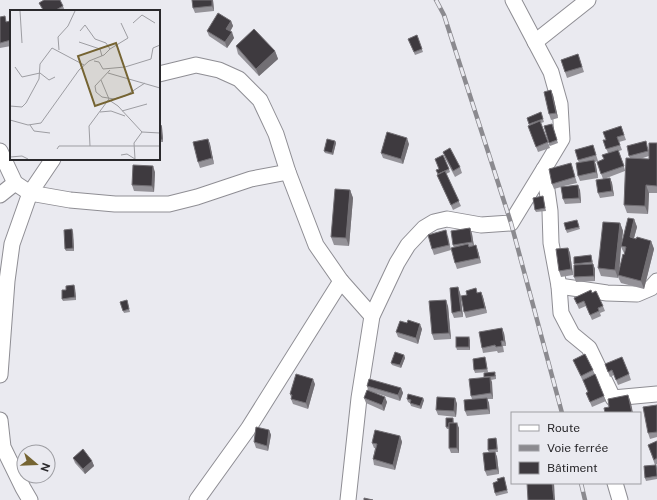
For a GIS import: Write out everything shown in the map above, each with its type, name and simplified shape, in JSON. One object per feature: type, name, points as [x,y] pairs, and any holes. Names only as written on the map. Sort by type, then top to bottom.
[{"type":"street","points":[[348,500],[358,398],[372,316],[397,264],[408,245],[424,228],[434,222],[448,219],[481,225],[511,223],[562,139],[560,104],[551,72],[513,0]]},
{"type":"street","points":[[535,42],[588,0]]},
{"type":"street","points":[[160,74],[196,65],[220,70],[239,79],[260,100],[276,134],[288,172],[316,245],[341,281],[372,316]]},
{"type":"street","points":[[0,151],[15,182],[30,193],[70,200],[115,204],[169,204],[250,178],[288,172]]},
{"type":"street","points":[[0,375],[7,281],[12,244],[30,193],[52,160]]},
{"type":"street","points":[[544,170],[550,211],[551,243],[559,286],[562,314],[572,334],[589,348],[610,403],[657,394]]},
{"type":"street","points":[[0,195],[15,182]]},
{"type":"street","points":[[196,500],[248,429],[341,281]]},
{"type":"street","points":[[559,286],[607,293],[637,294],[651,288],[657,281]]},
{"type":"street","points":[[0,420],[3,447],[30,500]]},
{"type":"street","points":[[616,484],[620,500]]},
{"type":"building","points":[[44,0],[60,0],[63,6],[56,10],[43,10],[39,3]]},
{"type":"building","points":[[192,0],[212,0],[212,6],[193,8]]},
{"type":"building","points":[[218,13],[231,21],[226,29],[232,32],[225,42],[207,31]]},
{"type":"building","points":[[5,16],[6,22],[10,21],[10,40],[0,43],[0,17]]},
{"type":"building","points":[[254,29],[275,51],[256,69],[236,46]]},
{"type":"building","points":[[417,35],[422,49],[414,52],[408,39]]},
{"type":"building","points":[[578,54],[582,67],[565,72],[561,60]]},
{"type":"building","points":[[551,90],[556,113],[549,114],[544,92]]},
{"type":"building","points":[[541,112],[543,119],[529,124],[527,118]]},
{"type":"building","points":[[540,121],[548,142],[536,147],[528,126]]},
{"type":"building","points":[[552,124],[557,140],[549,143],[544,126]]},
{"type":"building","points":[[160,125],[161,125],[162,139],[160,140]]},
{"type":"building","points":[[621,126],[624,135],[617,137],[620,145],[606,149],[603,140],[606,140],[603,132]]},
{"type":"building","points":[[387,132],[407,138],[401,159],[381,153]]},
{"type":"building","points":[[208,139],[212,158],[198,162],[193,142]]},
{"type":"building","points":[[327,139],[335,141],[332,153],[324,151]]},
{"type":"building","points":[[646,141],[648,151],[629,156],[627,146]]},
{"type":"building","points":[[649,143],[657,143],[657,186],[646,185],[645,206],[624,205],[626,158],[649,159]]},
{"type":"building","points":[[593,145],[596,155],[578,160],[575,150]]},
{"type":"building","points":[[450,148],[460,167],[453,171],[443,152]]},
{"type":"building","points":[[618,150],[624,166],[601,174],[597,162],[604,159],[602,155]]},
{"type":"building","points":[[443,155],[449,169],[438,174],[436,170],[439,169],[435,159]]},
{"type":"building","points":[[594,160],[596,172],[578,176],[576,163]]},
{"type":"building","points":[[571,163],[575,177],[552,184],[549,169]]},
{"type":"building","points":[[133,165],[153,166],[152,186],[132,185]]},
{"type":"building","points":[[445,171],[459,201],[451,205],[437,175]]},
{"type":"building","points":[[610,178],[612,191],[598,193],[596,180]]},
{"type":"building","points":[[578,185],[579,198],[563,199],[561,187]]},
{"type":"building","points":[[335,189],[350,190],[346,238],[331,237]]},
{"type":"building","points":[[543,196],[545,208],[535,210],[533,198]]},
{"type":"building","points":[[628,218],[634,219],[630,237],[636,239],[637,237],[651,241],[641,281],[618,275],[626,247],[621,246]]},
{"type":"building","points":[[577,220],[579,227],[566,230],[564,223]]},
{"type":"building","points":[[603,222],[620,223],[615,270],[598,268]]},
{"type":"building","points":[[470,228],[472,242],[453,245],[451,231]]},
{"type":"building","points":[[72,229],[73,248],[65,249],[64,230]]},
{"type":"building","points":[[446,230],[449,245],[432,249],[428,235]]},
{"type":"building","points":[[468,244],[469,247],[476,245],[479,258],[455,263],[451,248]]},
{"type":"building","points":[[568,248],[571,269],[559,271],[556,249]]},
{"type":"building","points":[[591,255],[592,262],[574,264],[574,257]]},
{"type":"building","points":[[593,264],[594,276],[574,277],[574,265]]},
{"type":"building","points":[[74,285],[75,297],[62,299],[62,290],[66,290],[66,286]]},
{"type":"building","points":[[458,287],[461,311],[452,313],[450,288]]},
{"type":"building","points":[[476,288],[477,293],[481,292],[485,308],[464,312],[461,296],[467,295],[466,291]]},
{"type":"building","points":[[591,290],[592,293],[596,291],[603,306],[598,308],[599,311],[590,315],[584,301],[577,304],[574,298]]},
{"type":"building","points":[[127,300],[129,309],[123,311],[120,302]]},
{"type":"building","points":[[446,300],[449,333],[432,334],[429,301]]},
{"type":"building","points":[[408,320],[420,324],[416,338],[396,332],[400,321],[407,323]]},
{"type":"building","points":[[502,328],[504,341],[501,341],[502,346],[496,347],[495,345],[482,348],[479,332]]},
{"type":"building","points":[[456,337],[469,337],[469,347],[456,347]]},
{"type":"building","points":[[395,352],[404,355],[400,365],[391,363]]},
{"type":"building","points":[[585,354],[593,370],[581,376],[573,360]]},
{"type":"building","points":[[485,357],[487,369],[474,370],[473,359]]},
{"type":"building","points":[[622,357],[629,374],[616,380],[612,370],[608,372],[605,364]]},
{"type":"building","points":[[495,372],[495,376],[484,377],[484,373]]},
{"type":"building","points":[[296,374],[313,379],[306,403],[291,399],[292,395],[290,394]]},
{"type":"building","points":[[595,374],[604,396],[590,402],[583,380]]},
{"type":"building","points":[[490,377],[491,393],[471,396],[469,379]]},
{"type":"building","points":[[369,379],[401,388],[398,395],[367,386]]},
{"type":"building","points":[[367,390],[385,397],[382,405],[364,398]]},
{"type":"building","points":[[408,394],[423,398],[420,406],[410,403],[411,400],[407,399]]},
{"type":"building","points":[[628,395],[632,412],[605,412],[604,408],[609,407],[608,399]]},
{"type":"building","points":[[437,397],[455,398],[454,411],[436,410]]},
{"type":"building","points":[[487,398],[488,409],[465,411],[464,400]]},
{"type":"building","points":[[657,405],[657,432],[648,433],[643,407]]},
{"type":"building","points":[[446,418],[453,418],[453,423],[449,423],[449,427],[446,427]]},
{"type":"building","points":[[449,423],[457,423],[457,448],[449,448]]},
{"type":"building","points":[[256,427],[269,430],[267,446],[254,442]]},
{"type":"building","points":[[375,430],[400,436],[393,465],[373,459],[377,444],[372,443]]},
{"type":"building","points":[[496,438],[497,449],[488,450],[488,439]]},
{"type":"building","points":[[657,441],[657,458],[654,460],[648,445]]},
{"type":"building","points":[[83,449],[92,461],[83,469],[73,458]]},
{"type":"building","points":[[495,452],[497,469],[485,471],[483,453]]},
{"type":"building","points":[[656,465],[657,476],[645,478],[644,466]]},
{"type":"building","points":[[504,477],[507,490],[495,493],[493,483],[498,481],[497,479]]},
{"type":"building","points":[[527,484],[552,484],[554,500],[528,500]]},
{"type":"railway","points":[[436,0],[444,15],[511,223],[562,412]]},
{"type":"railway","points":[[581,484],[585,500]]}]
